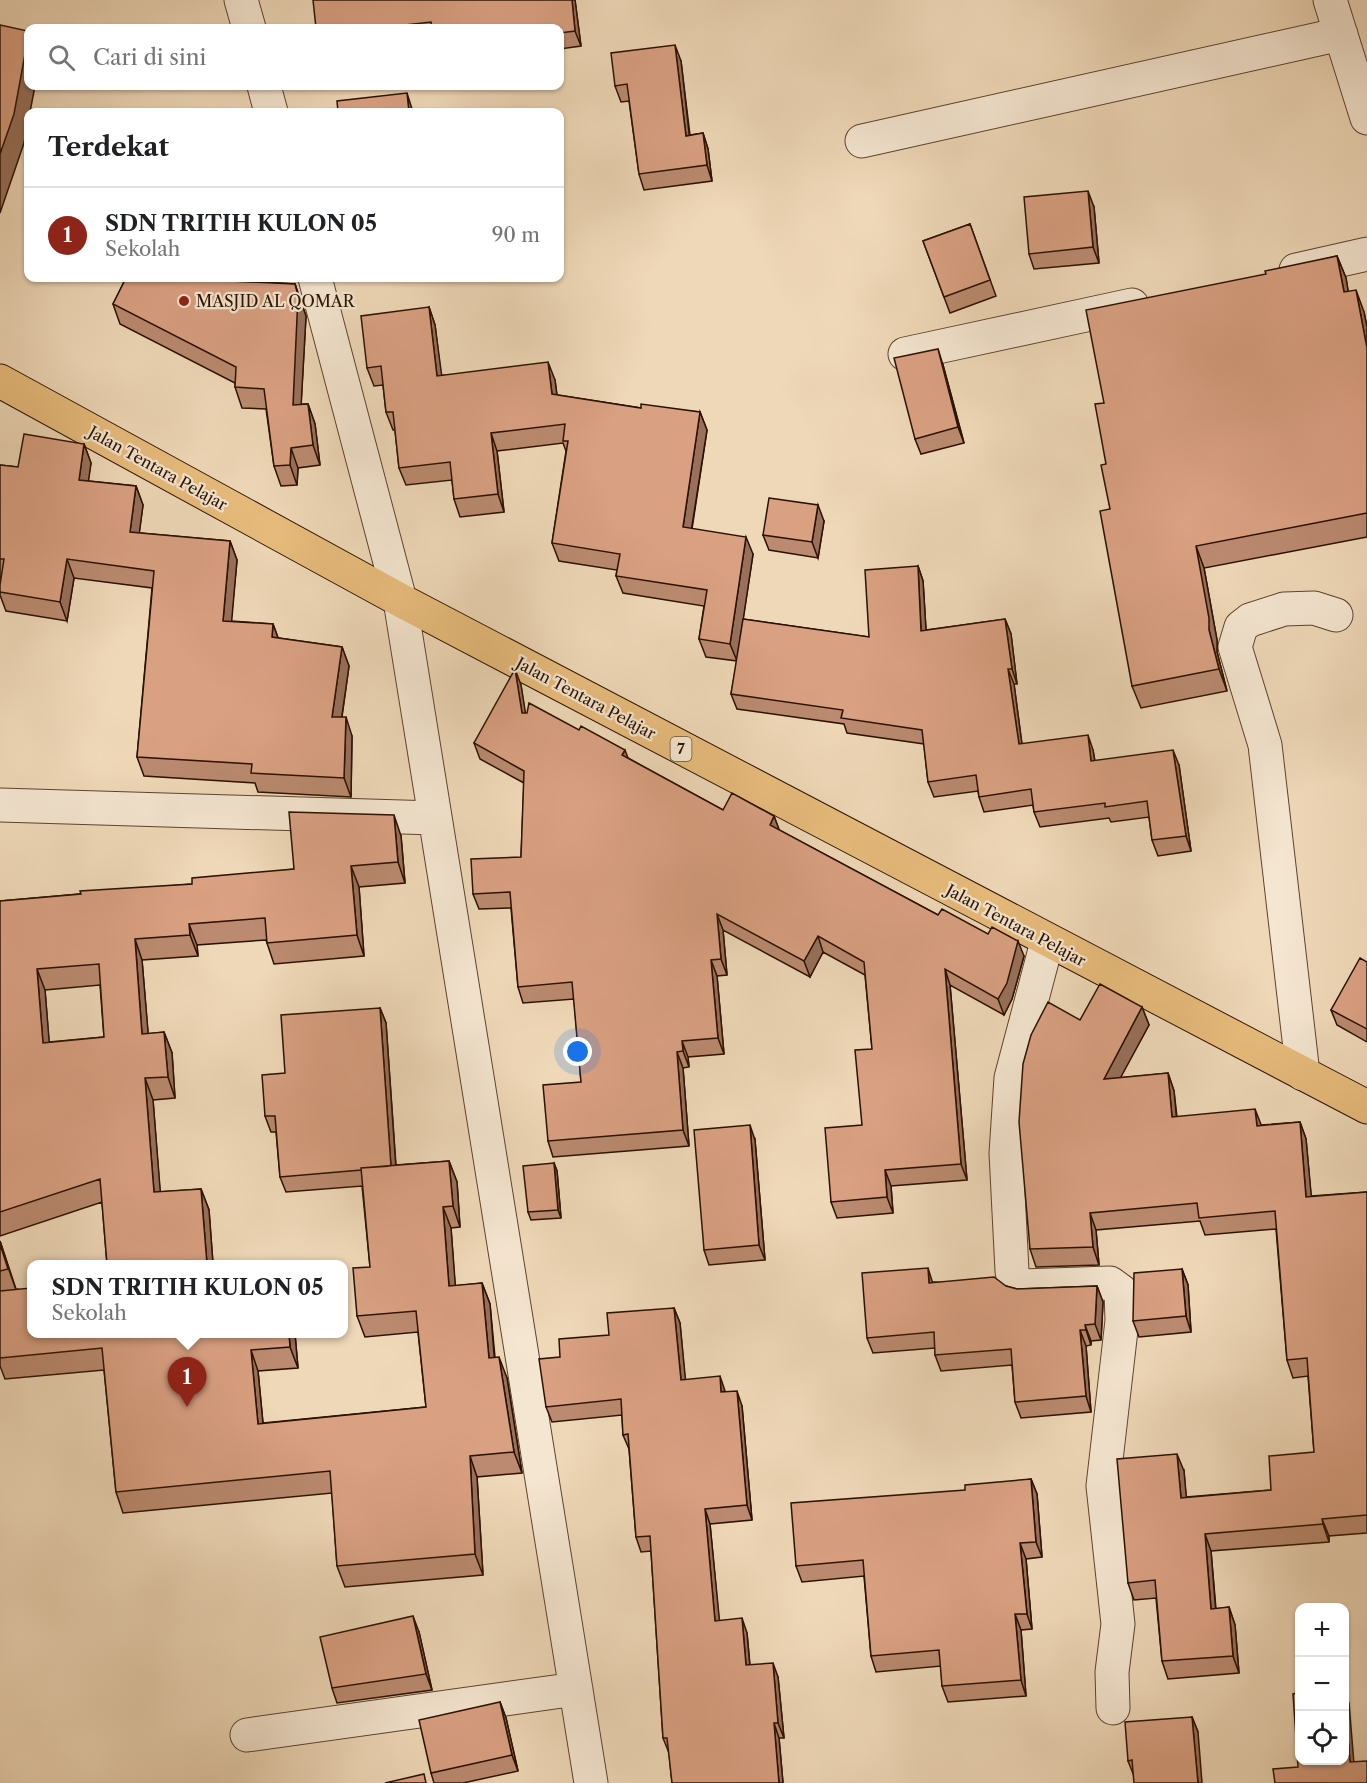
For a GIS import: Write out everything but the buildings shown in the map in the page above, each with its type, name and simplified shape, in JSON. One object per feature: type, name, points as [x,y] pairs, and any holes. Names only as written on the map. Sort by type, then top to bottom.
[{"type":"highway","name":"Jalan Tentara Pelajar","points":[[0,381],[400,600],[1047,942],[1367,1107]]},
{"type":"street","points":[[241,0],[248,24]]},
{"type":"street","points":[[1330,0],[1367,118]]},
{"type":"street","points":[[862,141],[1341,34]]},
{"type":"street","points":[[265,90],[270,108]]},
{"type":"street","points":[[1263,277],[1367,254]]},
{"type":"street","points":[[316,282],[400,600],[591,1783]]},
{"type":"street","points":[[905,354],[1159,299]]},
{"type":"street","points":[[1303,1074],[1265,745],[1234,647],[1241,627],[1250,620],[1284,609],[1314,608],[1336,615]]},
{"type":"street","points":[[0,805],[435,818]]},
{"type":"street","points":[[1047,942],[1011,1078],[1006,1153],[1012,1271],[1014,1281],[1022,1286],[1110,1283],[1121,1291],[1122,1321],[1103,1486],[1118,1624],[1112,1672],[1113,1708]]},
{"type":"street","points":[[247,1735],[576,1689]]},
{"type":"place","name":"MASJID AL QOMAR","points":[[184,301]]},
{"type":"place","name":"SDN TRITIH KULON 05","points":[[187,1407]]}]
